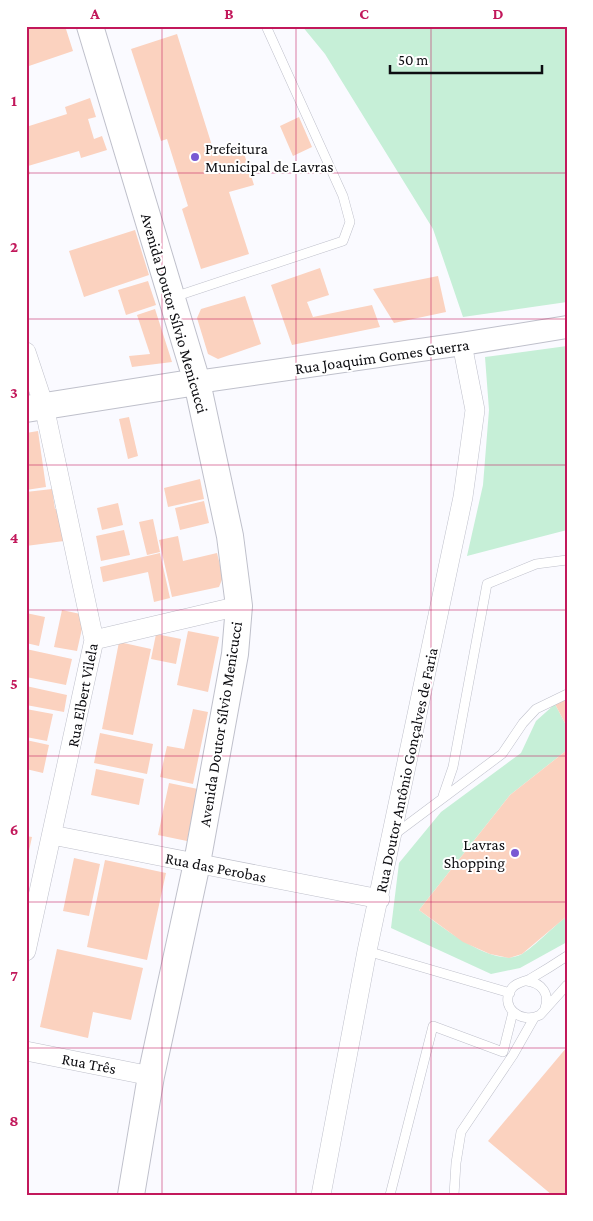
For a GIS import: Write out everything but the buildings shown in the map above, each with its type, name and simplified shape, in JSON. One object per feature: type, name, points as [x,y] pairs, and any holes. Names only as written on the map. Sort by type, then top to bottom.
[{"type":"main road","name":"Avenida Doutor Sílvio Menicucci","points":[[90,26],[198,382],[230,536],[238,606],[235,654],[197,863],[151,1076],[131,1195]]},
{"type":"main road","points":[[35,408],[198,382]]},
{"type":"street","name":"Rua Joaquim Gomes Guerra","points":[[198,382],[567,327]]},
{"type":"street","name":"Rua Doutor Antônio Gonçalves de Faria","points":[[321,1195],[368,952],[463,497],[475,410],[462,344]]},
{"type":"street","name":"Rua Elbert Vilela","points":[[26,352],[35,408],[94,640],[26,951]]},
{"type":"street","points":[[94,640],[238,606]]},
{"type":"street","name":"Rua das Perobas","points":[[52,836],[380,899]]},
{"type":"street","name":"Rua Três","points":[[26,1051],[151,1076]]},
{"type":"lane","points":[[172,298],[343,241],[350,222],[343,196],[266,26]]},
{"type":"lane","points":[[443,796],[452,767],[487,584],[536,564],[567,560]]},
{"type":"lane","points":[[392,836],[443,796],[455,790],[502,754],[523,723],[536,709],[567,694]]},
{"type":"lane","points":[[368,952],[510,993]]},
{"type":"lane","points":[[534,1018],[522,1018],[513,1012],[509,1006],[510,993],[515,986],[528,981],[567,956]]},
{"type":"lane","points":[[528,981],[539,984],[543,988],[547,999],[544,1010]]},
{"type":"lane","points":[[454,1195],[456,1163],[461,1132],[513,1055],[534,1018],[567,985]]},
{"type":"lane","points":[[390,1195],[433,1026],[503,1052],[513,1012]]},
{"type":"green space","points":[[302,26],[567,26],[567,302],[463,317],[433,229],[325,54]]},
{"type":"green space","points":[[567,346],[567,530],[467,556],[483,485],[489,410],[485,357]]},
{"type":"green space","points":[[555,704],[567,727],[567,750],[510,795],[419,910],[469,944],[498,956],[511,957],[522,954],[567,916],[567,942],[520,968],[491,974],[391,928],[399,863],[441,812],[521,753],[536,721]]},
{"type":"place","name":"Prefeitura Municipal de Lavras","points":[[195,157]]},
{"type":"place","name":"Lavras Shopping","points":[[515,853]]}]
